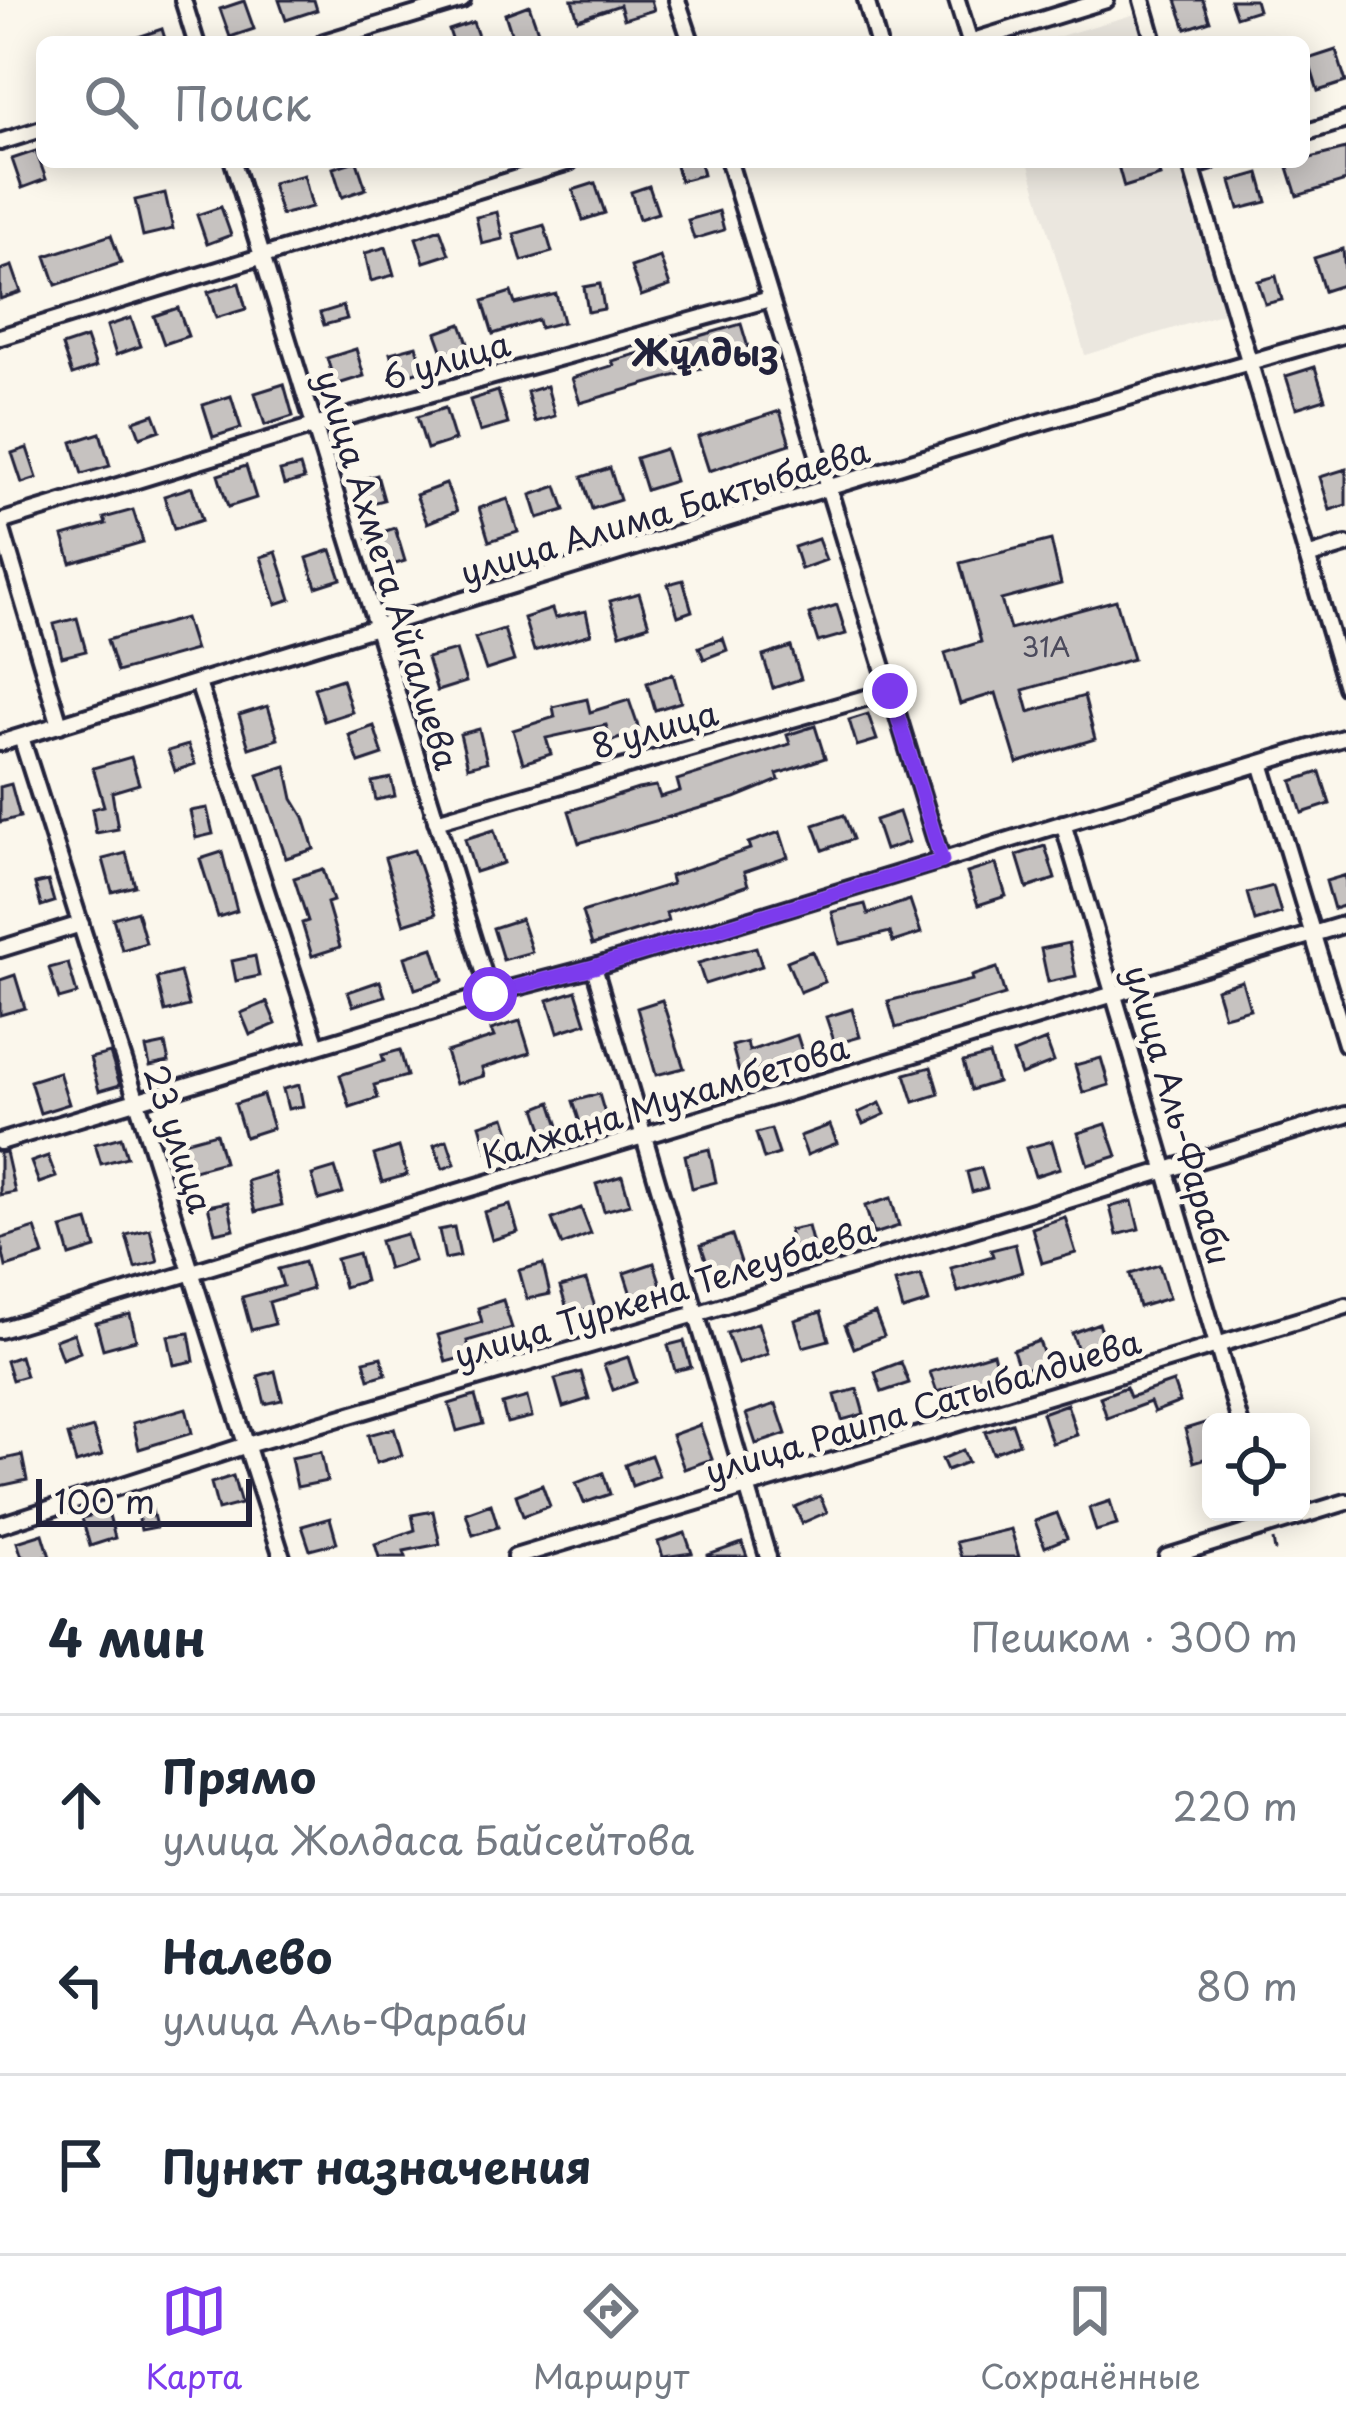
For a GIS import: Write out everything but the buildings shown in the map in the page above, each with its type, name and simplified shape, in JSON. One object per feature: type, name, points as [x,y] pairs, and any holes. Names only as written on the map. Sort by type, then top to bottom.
[{"type":"street","points":[[183,0],[194,36]]},
{"type":"street","points":[[344,36],[462,0]]},
{"type":"street","points":[[677,0],[689,36]]},
{"type":"street","points":[[866,0],[876,36]]},
{"type":"street","points":[[957,0],[968,36]]},
{"type":"street","points":[[989,36],[1106,0]]},
{"type":"street","points":[[1142,0],[1152,36]]},
{"type":"street","points":[[1310,131],[1346,120]]},
{"type":"street","points":[[0,142],[36,131]]},
{"type":"street","name":"улица Ахмета Айгалиева","points":[[234,168],[490,994]]},
{"type":"street","points":[[0,337],[549,168]]},
{"type":"street","points":[[731,168],[942,861]]},
{"type":"street","points":[[1192,168],[1346,687]]},
{"type":"street","name":"6 улица","points":[[0,522],[314,426],[770,299]]},
{"type":"street","name":"улица Алима Бактыбаева","points":[[0,743],[1016,430],[1346,334]]},
{"type":"street","points":[[0,522],[60,725]]},
{"type":"street","points":[[1307,557],[1346,545]]},
{"type":"street","points":[[198,683],[317,1046]]},
{"type":"street","name":"8 улица","points":[[436,821],[890,691]]},
{"type":"street","name":"23 улица","points":[[21,737],[282,1557]]},
{"type":"street","points":[[0,1142],[1346,737]]},
{"type":"street","points":[[1262,763],[1346,1044]]},
{"type":"street","name":"улица Аль-Фараби","points":[[1063,823],[1237,1413]]},
{"type":"street","points":[[0,950],[81,924]]},
{"type":"street","name":"Калжана Мухамбетова","points":[[0,1330],[1346,924]]},
{"type":"street","points":[[594,967],[768,1557]]},
{"type":"street","name":"улица Туркена Телеубаева","points":[[0,1525],[247,1445],[696,1314],[1346,1115]]},
{"type":"street","name":"улица Раипа Сатыбалдиева","points":[[515,1557],[1346,1306]]},
{"type":"street","points":[[1310,1510],[1346,1502]]},
{"type":"street","points":[[1167,1557],[1264,1521]]},
{"type":"path","points":[[1269,1521],[1276,1557]]},
{"type":"shaded area","points":[[1135,14],[1142,36],[1060,36]]},
{"type":"shaded area","points":[[1030,168],[1181,168],[1224,313],[1085,355]]},
{"type":"district","name":"Жұлдыз","points":[[705,353]]},
{"type":"route","points":[[490,994],[942,861],[890,691]]}]
